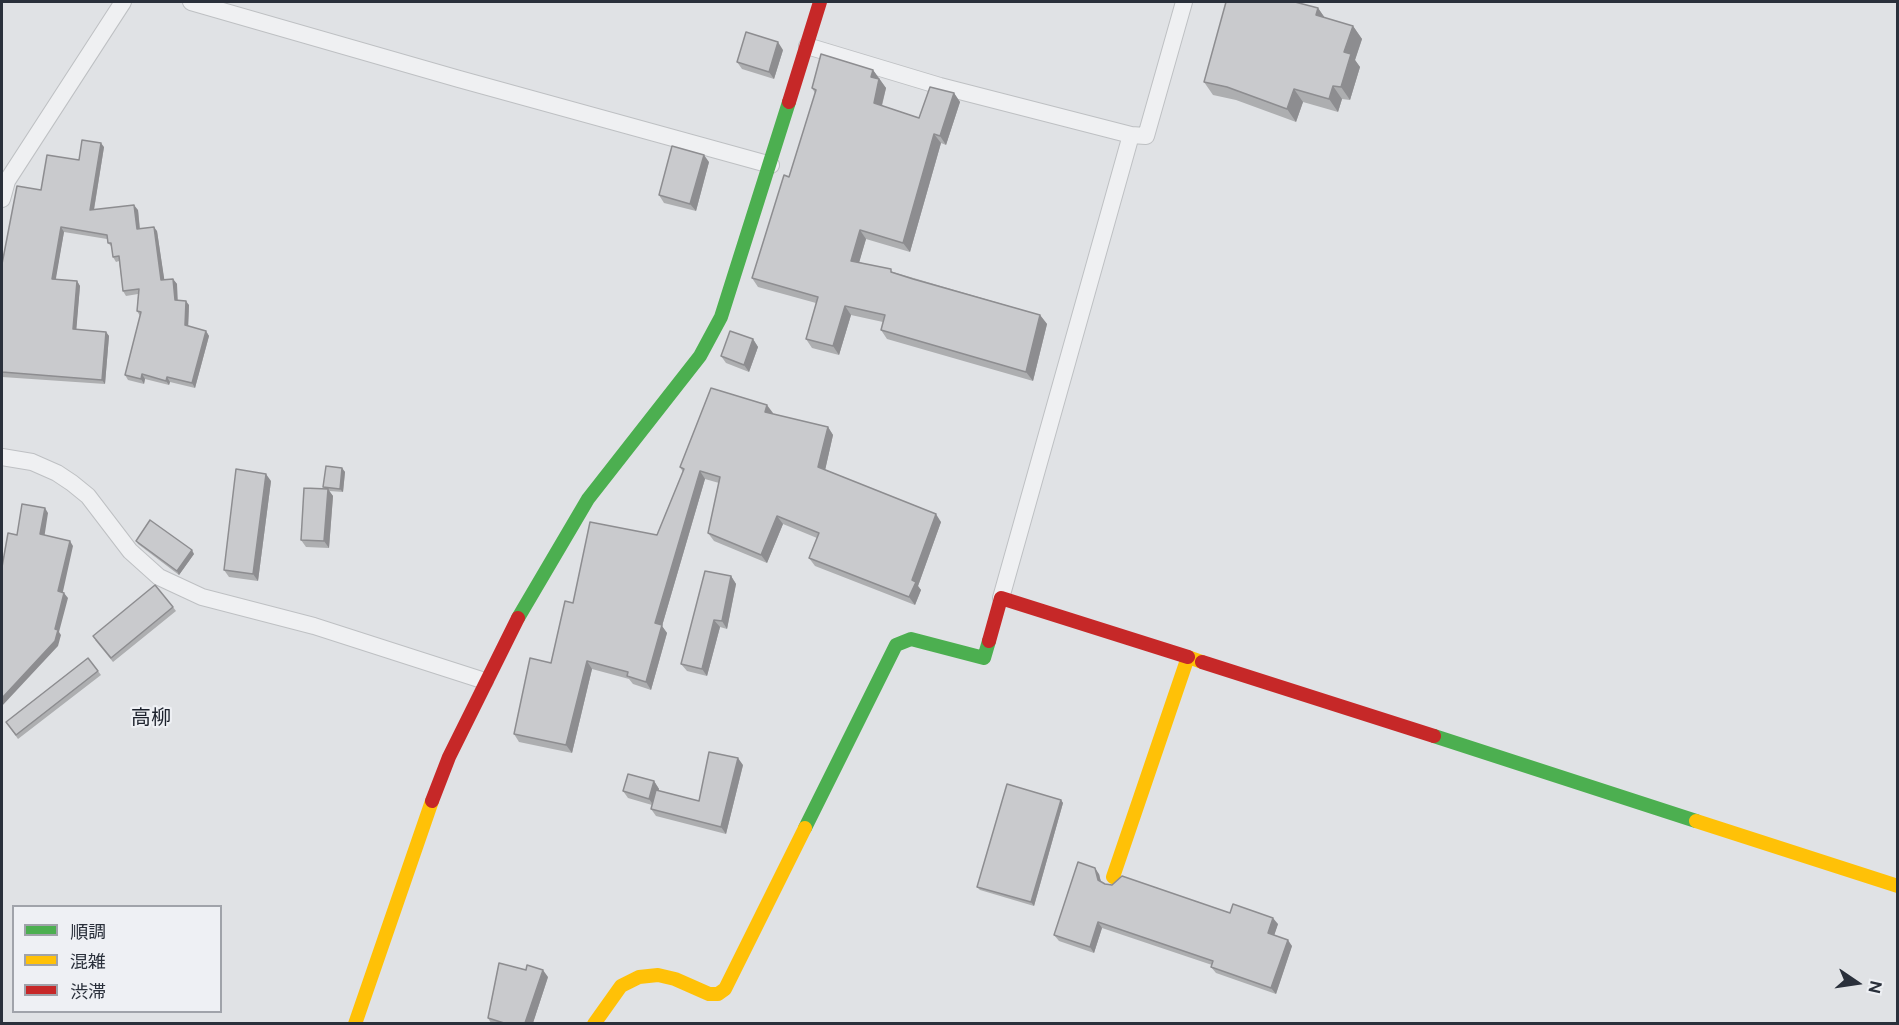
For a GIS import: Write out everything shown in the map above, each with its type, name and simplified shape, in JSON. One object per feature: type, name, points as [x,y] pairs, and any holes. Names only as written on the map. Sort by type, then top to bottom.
[{"type":"street","points":[[2,199],[7,181],[123,2]]},
{"type":"street","points":[[191,2],[771,165]]},
{"type":"street","points":[[355,1023],[416,841],[449,758],[485,681],[531,593],[588,499],[700,356],[721,317],[771,165],[820,2]]},
{"type":"street","points":[[807,46],[939,86],[1131,135],[1146,136],[1184,2]]},
{"type":"street","points":[[594,1023],[621,986],[639,978],[658,975],[675,979],[709,994],[718,994],[725,989],[896,645],[903,640],[911,639],[984,658],[1131,135]]},
{"type":"street","points":[[2,457],[32,462],[57,473],[72,483],[88,496],[130,551],[159,577],[202,597],[314,626],[485,681]]},
{"type":"street","points":[[1001,598],[1898,886]]},
{"type":"street","points":[[1113,877],[1188,657]]},
{"type":"building","points":[[1226,2],[1295,2],[1318,8],[1316,15],[1353,26],[1344,52],[1351,54],[1341,87],[1333,86],[1329,99],[1294,89],[1287,109],[1227,87],[1204,82]]},
{"type":"building","points":[[746,32],[778,42],[769,72],[737,62]]},
{"type":"building","points":[[821,54],[873,70],[871,77],[879,79],[874,103],[919,118],[930,87],[954,93],[940,136],[934,134],[903,243],[860,230],[851,261],[891,269],[891,272],[913,279],[1040,315],[1026,372],[881,330],[885,315],[845,306],[833,346],[806,339],[818,297],[752,278],[784,175],[789,177],[816,90],[812,88]]},
{"type":"building","points":[[82,140],[101,143],[90,210],[134,205],[137,229],[154,227],[161,280],[173,279],[175,300],[186,301],[185,325],[206,331],[192,383],[167,377],[166,381],[142,374],[141,379],[125,375],[141,312],[137,311],[139,289],[123,291],[119,256],[113,257],[107,235],[61,227],[52,279],[77,281],[73,329],[106,332],[102,380],[2,372],[2,264],[17,186],[41,190],[47,155],[79,160]]},
{"type":"building","points":[[672,146],[704,155],[690,204],[659,195]]},
{"type":"building","points":[[730,331],[753,339],[744,365],[721,356]]},
{"type":"building","points":[[711,388],[767,405],[765,412],[828,427],[818,467],[936,514],[912,580],[916,582],[909,597],[809,558],[819,533],[777,516],[761,555],[708,533],[720,477],[700,471],[655,623],[662,625],[646,682],[627,676],[628,672],[587,661],[566,745],[514,734],[530,658],[551,663],[565,601],[573,603],[590,522],[657,535],[684,469],[680,467]]},
{"type":"building","points":[[326,466],[342,468],[340,489],[323,487]]},
{"type":"building","points":[[236,469],[266,474],[253,574],[224,570]]},
{"type":"building","points":[[304,488],[328,489],[324,541],[301,540]]},
{"type":"building","points":[[22,504],[45,508],[40,534],[70,541],[58,591],[64,593],[55,629],[58,630],[55,641],[2,698],[2,567],[8,533],[17,535]]},
{"type":"building","points":[[150,520],[192,550],[177,571],[136,541]]},
{"type":"building","points":[[705,571],[731,576],[722,621],[714,620],[702,669],[681,664]]},
{"type":"building","points":[[155,585],[173,607],[111,658],[93,636]]},
{"type":"building","points":[[88,658],[98,671],[16,735],[6,722]]},
{"type":"building","points":[[709,752],[738,758],[721,827],[651,809],[656,790],[699,801]]},
{"type":"building","points":[[628,774],[654,781],[649,799],[623,791]]},
{"type":"building","points":[[1007,784],[1061,800],[1031,902],[977,887]]},
{"type":"building","points":[[1078,862],[1095,868],[1098,880],[1105,884],[1112,885],[1122,876],[1230,913],[1233,904],[1273,918],[1268,933],[1288,940],[1271,988],[1211,967],[1213,961],[1098,922],[1090,947],[1054,935]]},
{"type":"building","points":[[499,963],[526,970],[527,965],[543,970],[525,1023],[504,1023],[488,1018]]},
{"type":"traffic: fast","points":[[518,618],[588,499],[700,356],[721,317],[789,102]]},
{"type":"traffic: fast","points":[[805,828],[896,645],[911,639],[984,658],[989,641]]},
{"type":"traffic: fast","points":[[1434,736],[1696,821]]},
{"type":"traffic: slow","points":[[1113,877],[1188,657],[1202,662]]},
{"type":"traffic: slow","points":[[355,1024],[432,801]]},
{"type":"traffic: slow","points":[[1696,821],[1898,886]]},
{"type":"traffic: slow","points":[[594,1024],[621,986],[639,977],[658,975],[675,979],[709,994],[718,994],[725,989],[805,828]]},
{"type":"traffic: jam","points":[[789,102],[820,2]]},
{"type":"traffic: jam","points":[[989,641],[1001,598],[1188,657]]},
{"type":"traffic: jam","points":[[432,801],[449,757],[518,618]]},
{"type":"traffic: jam","points":[[1202,662],[1434,736]]},
{"type":"district","name":"高柳","points":[[151,718]]}]
